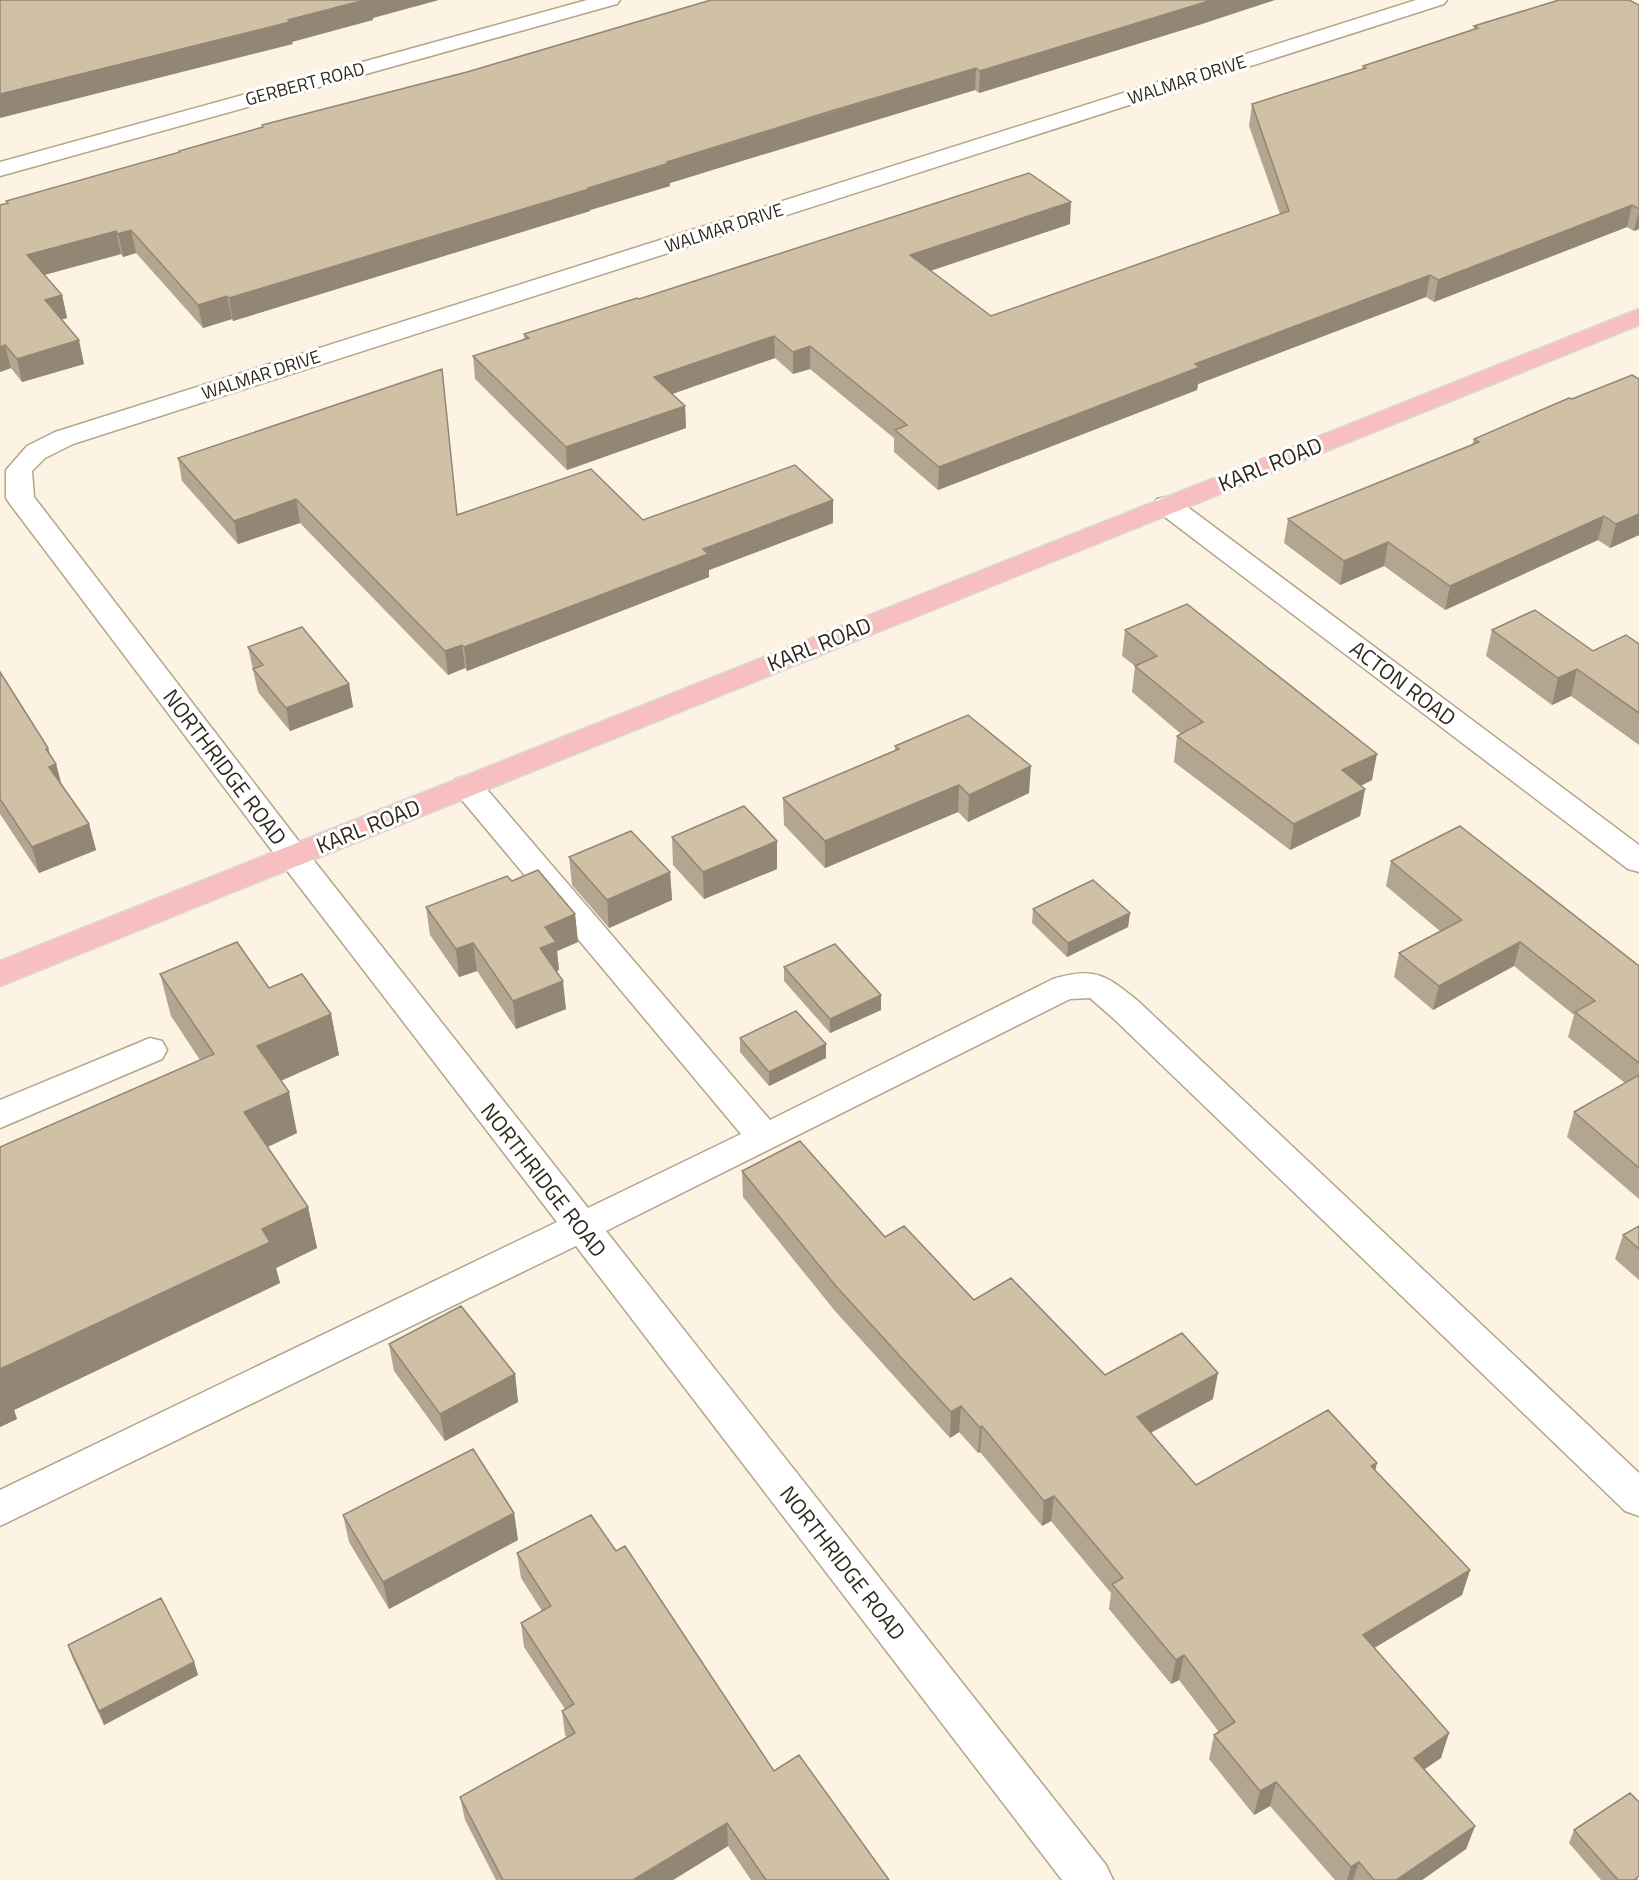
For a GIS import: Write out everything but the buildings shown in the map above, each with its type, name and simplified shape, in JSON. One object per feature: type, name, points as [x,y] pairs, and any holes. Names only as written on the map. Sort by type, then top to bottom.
[{"type":"main road","name":"KARL ROAD","points":[[0,974],[1639,316]]},
{"type":"street","name":"GERBERT ROAD","points":[[0,169],[610,0]]},
{"type":"street","name":"WALMAR DRIVE","points":[[19,470],[36,452],[64,438],[1437,0]]},
{"type":"street","name":"NORTHRIDGE ROAD","points":[[19,470],[20,498],[292,856],[1090,1880]]},
{"type":"street","name":"ACTON ROAD","points":[[1167,505],[1639,861]]},
{"type":"street","points":[[467,786],[765,1138]]},
{"type":"street","points":[[0,1509],[765,1138],[1065,987],[1097,986],[1134,1018],[1639,1499]]},
{"type":"street","points":[[0,1115],[150,1050]]}]
